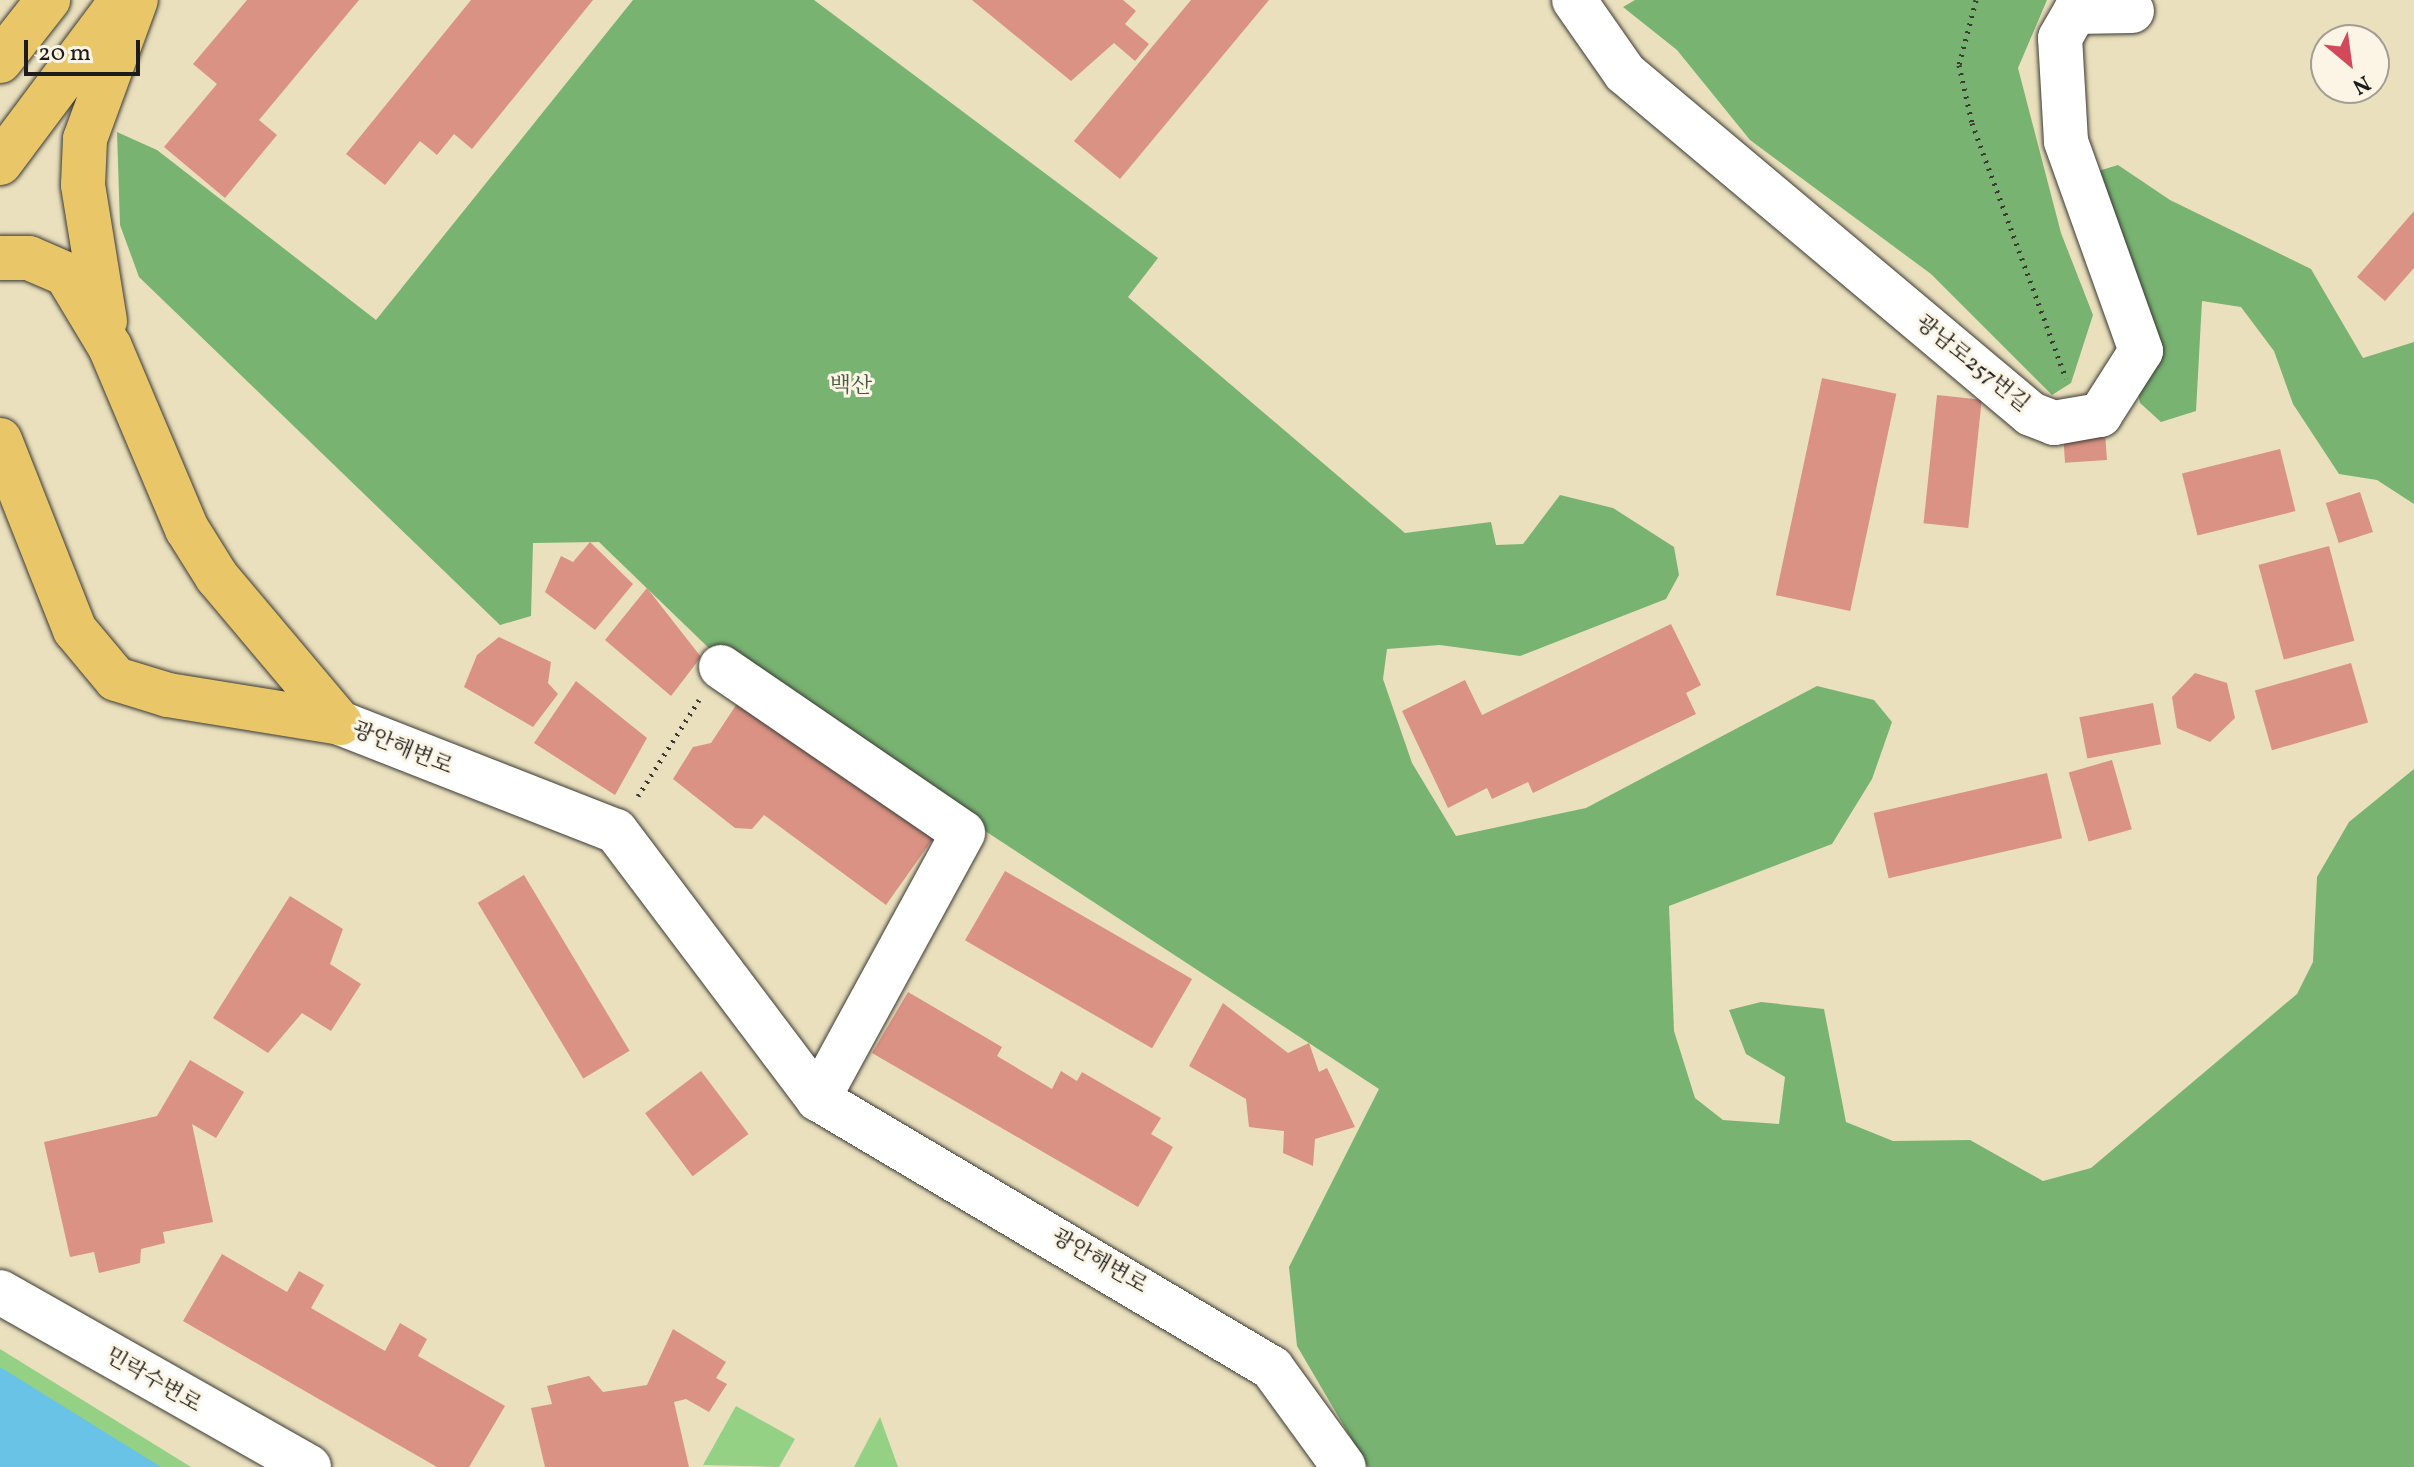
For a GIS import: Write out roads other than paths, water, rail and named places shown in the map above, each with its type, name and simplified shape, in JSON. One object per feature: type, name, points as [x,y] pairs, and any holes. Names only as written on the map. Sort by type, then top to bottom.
[{"type":"main road","points":[[0,61],[48,0]]},
{"type":"main road","points":[[10,148],[122,0]]},
{"type":"main road","points":[[110,347],[83,185],[85,139],[136,0]]},
{"type":"main road","points":[[15,258],[66,274],[110,347],[187,529],[217,577],[340,723]]},
{"type":"main road","name":"광안해변로","points":[[0,440],[47,567],[75,630],[116,679],[168,695],[340,723]]},
{"type":"main road","points":[[0,539],[47,567]]},
{"type":"street","name":"광남로257번길","points":[[1574,0],[1625,73],[2031,414],[2054,423],[2100,415],[2120,392],[2141,351],[2066,141],[2060,38],[2075,12],[2132,11]]},
{"type":"street","points":[[721,667],[963,833],[818,1099]]},
{"type":"street","name":"광안해변로","points":[[340,723],[616,831],[818,1099],[1272,1368],[1344,1467]]},
{"type":"street","name":"민락수변로","points":[[0,1292],[309,1467]]},
{"type":"water","points":[[0,1367],[161,1467],[0,1467]]},
{"type":"park label","name":"백산","points":[[851,387]]}]
